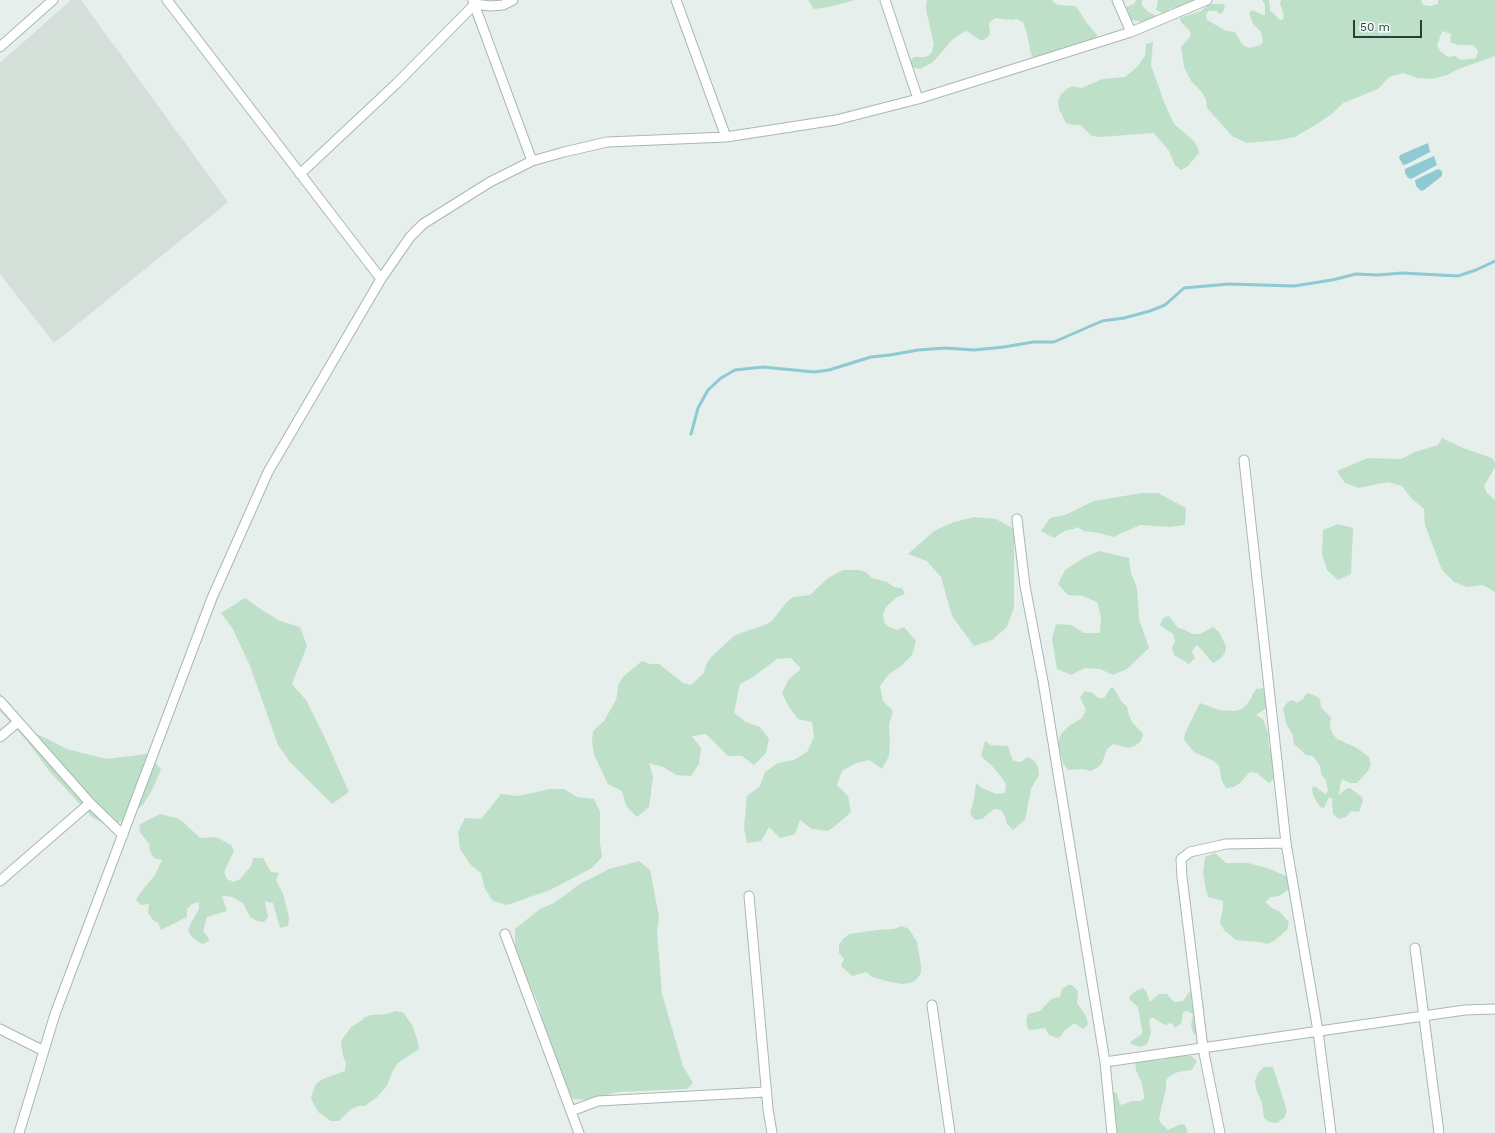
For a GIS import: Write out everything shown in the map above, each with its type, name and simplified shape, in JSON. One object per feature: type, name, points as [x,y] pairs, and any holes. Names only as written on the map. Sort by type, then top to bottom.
[{"type":"street","points":[[0,48],[53,0]]},
{"type":"street","points":[[167,0],[381,279]]},
{"type":"street","points":[[474,2],[490,6],[503,5],[513,0]]},
{"type":"street","points":[[676,0],[726,137]]},
{"type":"street","points":[[885,0],[918,99]]},
{"type":"street","points":[[1117,0],[1130,32]]},
{"type":"street","points":[[19,1133],[55,1014],[212,598],[268,472],[381,279],[410,237],[424,224],[490,182],[532,161],[607,142],[726,137],[836,120],[918,99],[1130,32],[1207,0]]},
{"type":"street","points":[[300,174],[397,83],[474,2]]},
{"type":"street","points":[[474,2],[532,161]]},
{"type":"street","points":[[1244,460],[1286,843],[1318,1031],[1331,1133]]},
{"type":"street","points":[[1017,519],[1025,586],[1043,681],[1105,1062],[1112,1133]]},
{"type":"street","points":[[0,701],[90,803],[123,835]]},
{"type":"street","points":[[0,737],[18,722]]},
{"type":"street","points":[[0,882],[90,803]]},
{"type":"street","points":[[1220,1133],[1203,1048],[1182,877],[1182,859],[1190,852],[1226,844],[1286,843]]},
{"type":"street","points":[[749,896],[766,1092],[772,1133]]},
{"type":"street","points":[[505,934],[579,1133]]},
{"type":"street","points":[[1415,948],[1439,1133]]},
{"type":"street","points":[[932,1005],[950,1133]]},
{"type":"street","points":[[1105,1062],[1464,1010],[1495,1009]]},
{"type":"street","points":[[0,1029],[44,1051]]},
{"type":"street","points":[[571,1111],[598,1101],[766,1092]]},
{"type":"shaded area","points":[[71,0],[81,0],[228,202],[54,343],[0,274],[0,63]]},
{"type":"green space","points":[[808,0],[855,0],[829,7],[814,9]]},
{"type":"green space","points":[[927,0],[1052,0],[1058,5],[1076,6],[1086,22],[1097,35],[1097,39],[1033,57],[1023,22],[1016,19],[995,18],[989,24],[989,36],[984,40],[980,40],[967,31],[953,39],[933,62],[920,69],[914,68],[911,60],[914,57],[925,57],[929,55],[932,52],[934,44],[927,14]]},
{"type":"green space","points":[[1136,0],[1142,0],[1142,5],[1148,12],[1155,15],[1156,18],[1146,23],[1131,20],[1125,10],[1126,7],[1134,4]]},
{"type":"green space","points":[[1157,0],[1195,0],[1182,7],[1171,8],[1163,13],[1156,10]]},
{"type":"green space","points":[[1262,0],[1269,0],[1270,10],[1280,20],[1282,20],[1284,17],[1280,3],[1281,0],[1421,0],[1423,5],[1431,6],[1438,4],[1438,0],[1495,0],[1495,56],[1461,68],[1447,75],[1432,79],[1417,78],[1403,73],[1389,77],[1378,89],[1343,103],[1333,113],[1295,137],[1247,143],[1232,136],[1207,108],[1206,100],[1202,92],[1191,81],[1184,67],[1181,47],[1191,34],[1181,22],[1180,18],[1201,11],[1209,4],[1223,4],[1225,7],[1220,14],[1216,11],[1208,11],[1206,15],[1207,20],[1226,31],[1235,32],[1241,43],[1250,48],[1260,45],[1263,42],[1261,32],[1253,24],[1249,13],[1252,10],[1265,15],[1265,5]],"holes":[[[1442,31],[1451,34],[1450,42],[1458,45],[1473,45],[1478,51],[1476,58],[1461,60],[1455,56],[1448,57],[1441,52],[1437,46]]]},
{"type":"green space","points":[[1153,42],[1151,65],[1164,102],[1174,124],[1193,140],[1199,153],[1188,166],[1181,170],[1175,165],[1169,151],[1154,133],[1100,137],[1092,136],[1080,125],[1066,123],[1059,109],[1058,101],[1061,94],[1068,88],[1073,86],[1081,88],[1103,79],[1125,77],[1137,67],[1145,56],[1146,44]]},
{"type":"green space","points":[[1442,438],[1463,448],[1492,458],[1495,463],[1495,467],[1484,486],[1487,493],[1495,500],[1495,592],[1483,585],[1467,587],[1454,582],[1442,570],[1425,525],[1424,509],[1411,498],[1402,486],[1388,482],[1358,488],[1345,483],[1337,471],[1368,458],[1401,459],[1415,452],[1438,445]]},
{"type":"green space","points":[[1142,493],[1158,493],[1186,508],[1185,525],[1170,527],[1140,525],[1113,537],[1084,531],[1077,527],[1066,530],[1054,538],[1041,531],[1050,518],[1065,515],[1094,501]]},
{"type":"green space","points":[[974,517],[996,519],[1014,529],[1014,608],[1007,627],[992,640],[974,646],[952,616],[941,577],[927,561],[908,554],[934,531],[954,522]]},
{"type":"green space","points":[[1338,524],[1353,528],[1351,574],[1338,580],[1327,570],[1322,555],[1323,530]]},
{"type":"green space","points":[[1099,551],[1129,558],[1131,573],[1137,588],[1139,619],[1149,648],[1127,669],[1113,675],[1100,669],[1085,668],[1071,675],[1057,669],[1052,639],[1056,624],[1071,625],[1084,633],[1100,633],[1101,617],[1097,602],[1083,596],[1068,595],[1058,584],[1065,570],[1085,557]]},
{"type":"green space","points":[[843,570],[859,570],[866,572],[872,578],[887,582],[894,587],[902,588],[905,594],[897,597],[886,607],[883,614],[884,622],[889,627],[897,630],[904,627],[916,641],[912,655],[901,666],[889,674],[880,686],[883,701],[893,711],[889,725],[889,756],[882,769],[869,760],[854,764],[842,771],[837,785],[848,796],[851,812],[828,831],[812,829],[800,820],[795,834],[780,838],[769,827],[761,841],[747,843],[744,828],[747,796],[760,786],[765,772],[778,763],[794,760],[807,752],[814,737],[812,722],[798,719],[789,707],[782,693],[789,679],[801,669],[791,658],[777,659],[753,677],[740,684],[734,713],[746,722],[760,727],[769,739],[766,753],[754,765],[742,756],[728,756],[706,734],[692,736],[701,748],[699,764],[691,776],[676,775],[663,767],[649,763],[653,777],[649,807],[637,817],[626,806],[622,791],[608,784],[594,755],[592,740],[593,731],[604,721],[616,700],[619,683],[624,676],[642,661],[650,664],[659,664],[683,683],[691,685],[704,673],[710,658],[735,635],[765,625],[772,621],[787,602],[793,597],[810,595],[828,578]]},
{"type":"green space","points":[[245,598],[280,621],[300,627],[307,646],[292,684],[306,700],[349,792],[332,804],[290,762],[278,745],[250,666],[233,629],[221,613]]},
{"type":"green space","points":[[1169,616],[1178,628],[1192,634],[1200,634],[1213,627],[1219,632],[1226,646],[1225,653],[1220,659],[1213,663],[1197,645],[1192,651],[1195,658],[1189,664],[1174,655],[1172,648],[1175,641],[1173,634],[1160,625],[1163,618]]},
{"type":"green space","points":[[1113,687],[1122,702],[1127,707],[1132,722],[1143,734],[1141,741],[1135,746],[1128,748],[1113,744],[1107,749],[1102,763],[1097,768],[1090,771],[1083,769],[1068,770],[1063,763],[1058,742],[1061,734],[1069,726],[1082,718],[1086,710],[1080,697],[1085,691],[1093,693],[1098,698],[1104,698]]},
{"type":"green space","points":[[1264,688],[1270,694],[1268,707],[1256,715],[1263,719],[1268,733],[1269,748],[1276,763],[1275,778],[1269,783],[1257,773],[1250,772],[1234,787],[1226,788],[1222,781],[1219,766],[1214,761],[1194,752],[1184,740],[1185,733],[1200,703],[1219,710],[1234,711],[1242,709],[1248,703],[1256,689]]},
{"type":"green space","points":[[0,693],[15,715],[29,730],[67,749],[106,759],[147,754],[161,769],[153,788],[143,805],[127,818],[110,827],[92,817],[51,773],[27,741],[0,711]]},
{"type":"green space","points":[[1307,693],[1320,699],[1321,707],[1331,718],[1330,726],[1332,733],[1337,739],[1357,748],[1369,757],[1371,764],[1368,771],[1357,783],[1350,783],[1342,779],[1339,795],[1346,789],[1350,788],[1362,797],[1363,800],[1359,812],[1351,811],[1346,817],[1339,819],[1333,814],[1332,799],[1329,797],[1324,808],[1320,807],[1314,797],[1312,790],[1313,786],[1325,794],[1328,791],[1326,780],[1321,774],[1320,766],[1313,756],[1306,755],[1294,744],[1293,736],[1286,723],[1283,708],[1288,702],[1293,700],[1297,703],[1303,699]]},
{"type":"green space","points":[[985,741],[991,745],[1008,746],[1013,761],[1021,762],[1027,757],[1034,760],[1038,767],[1039,775],[1031,789],[1025,820],[1013,830],[1007,824],[1005,816],[1001,810],[994,809],[982,819],[975,820],[970,814],[976,783],[982,788],[997,794],[1005,793],[1006,784],[992,766],[981,756]]},
{"type":"green space","points":[[550,789],[564,789],[577,797],[594,799],[600,812],[600,843],[602,857],[592,868],[550,890],[507,905],[493,901],[485,889],[481,873],[470,864],[460,849],[458,832],[465,818],[481,819],[501,794],[518,796]]},
{"type":"green space","points":[[160,814],[182,821],[200,838],[216,837],[231,845],[234,851],[224,872],[227,879],[234,882],[240,879],[251,866],[253,858],[263,858],[271,872],[279,873],[276,880],[283,894],[289,917],[288,926],[280,928],[273,903],[265,901],[268,917],[264,922],[257,921],[250,917],[243,903],[232,897],[225,896],[221,897],[227,911],[207,917],[203,931],[210,940],[203,944],[192,937],[188,931],[199,909],[199,902],[192,904],[187,909],[187,917],[161,930],[158,923],[152,919],[148,912],[149,904],[141,905],[136,900],[155,875],[162,860],[154,858],[150,851],[149,844],[140,832],[139,825]]},
{"type":"green space","points":[[1215,853],[1226,863],[1248,863],[1270,869],[1291,878],[1292,887],[1279,896],[1271,897],[1265,902],[1272,908],[1279,911],[1289,922],[1287,930],[1274,941],[1267,944],[1236,940],[1224,930],[1220,923],[1223,901],[1208,897],[1203,873],[1205,857]]},
{"type":"green space","points":[[639,861],[650,870],[659,916],[657,931],[662,994],[683,1066],[693,1083],[687,1089],[618,1092],[589,1100],[573,1099],[564,1090],[550,1048],[538,1003],[519,961],[515,945],[515,929],[540,909],[554,903],[580,884],[609,869]]},
{"type":"green space","points":[[902,926],[909,929],[917,942],[921,973],[916,980],[910,983],[902,984],[872,977],[866,972],[852,976],[841,966],[844,959],[839,953],[839,945],[849,934],[894,929]]},
{"type":"green space","points":[[1068,985],[1072,985],[1078,991],[1077,1003],[1086,1016],[1088,1024],[1086,1027],[1083,1029],[1076,1024],[1073,1024],[1064,1031],[1060,1037],[1056,1038],[1049,1035],[1045,1028],[1028,1029],[1026,1021],[1028,1014],[1040,1011],[1051,999],[1060,997],[1062,989]]},
{"type":"green space","points":[[1143,988],[1146,991],[1150,1002],[1159,994],[1167,994],[1175,1002],[1183,1001],[1190,991],[1194,990],[1203,1002],[1206,1029],[1205,1033],[1199,1037],[1193,1033],[1191,1026],[1193,1014],[1186,1011],[1183,1013],[1181,1024],[1174,1028],[1173,1024],[1163,1024],[1154,1018],[1151,1018],[1149,1022],[1151,1033],[1147,1044],[1140,1047],[1133,1045],[1130,1042],[1142,1034],[1142,1030],[1138,1007],[1129,999],[1130,996],[1136,991]]},
{"type":"green space","points":[[395,1011],[403,1012],[412,1025],[418,1041],[419,1049],[398,1063],[393,1070],[387,1086],[377,1097],[365,1106],[358,1106],[350,1110],[339,1121],[331,1121],[318,1112],[311,1099],[316,1084],[323,1079],[345,1071],[346,1063],[343,1056],[341,1041],[351,1027],[364,1019],[363,1018],[371,1015],[387,1014]]},
{"type":"green space","points":[[1191,1056],[1197,1061],[1192,1070],[1178,1072],[1168,1077],[1159,1118],[1160,1122],[1168,1130],[1181,1124],[1185,1125],[1188,1133],[1116,1133],[1111,1093],[1115,1092],[1117,1094],[1121,1105],[1144,1099],[1142,1084],[1136,1070],[1135,1062],[1155,1059],[1163,1060],[1170,1057]]},
{"type":"green space","points":[[1264,1067],[1273,1067],[1287,1111],[1284,1118],[1277,1123],[1269,1122],[1264,1118],[1262,1103],[1256,1089],[1255,1081],[1258,1073]]},
{"type":"water","points":[[1428,143],[1430,152],[1403,165],[1399,158],[1400,155]]},
{"type":"water","points":[[1434,156],[1437,165],[1411,179],[1408,178],[1405,173],[1405,169]]},
{"type":"water","points":[[1438,169],[1442,171],[1442,176],[1424,190],[1421,191],[1416,186],[1415,180]]},
{"type":"waterway","points":[[691,434],[698,408],[708,390],[721,378],[735,370],[763,367],[814,372],[829,370],[871,357],[918,350],[945,348],[974,350],[1033,342],[1054,342],[1102,321],[1124,318],[1165,305],[1184,288],[1229,284],[1294,286],[1332,280],[1356,274],[1378,275],[1402,273],[1458,276],[1476,270],[1495,261]]}]
